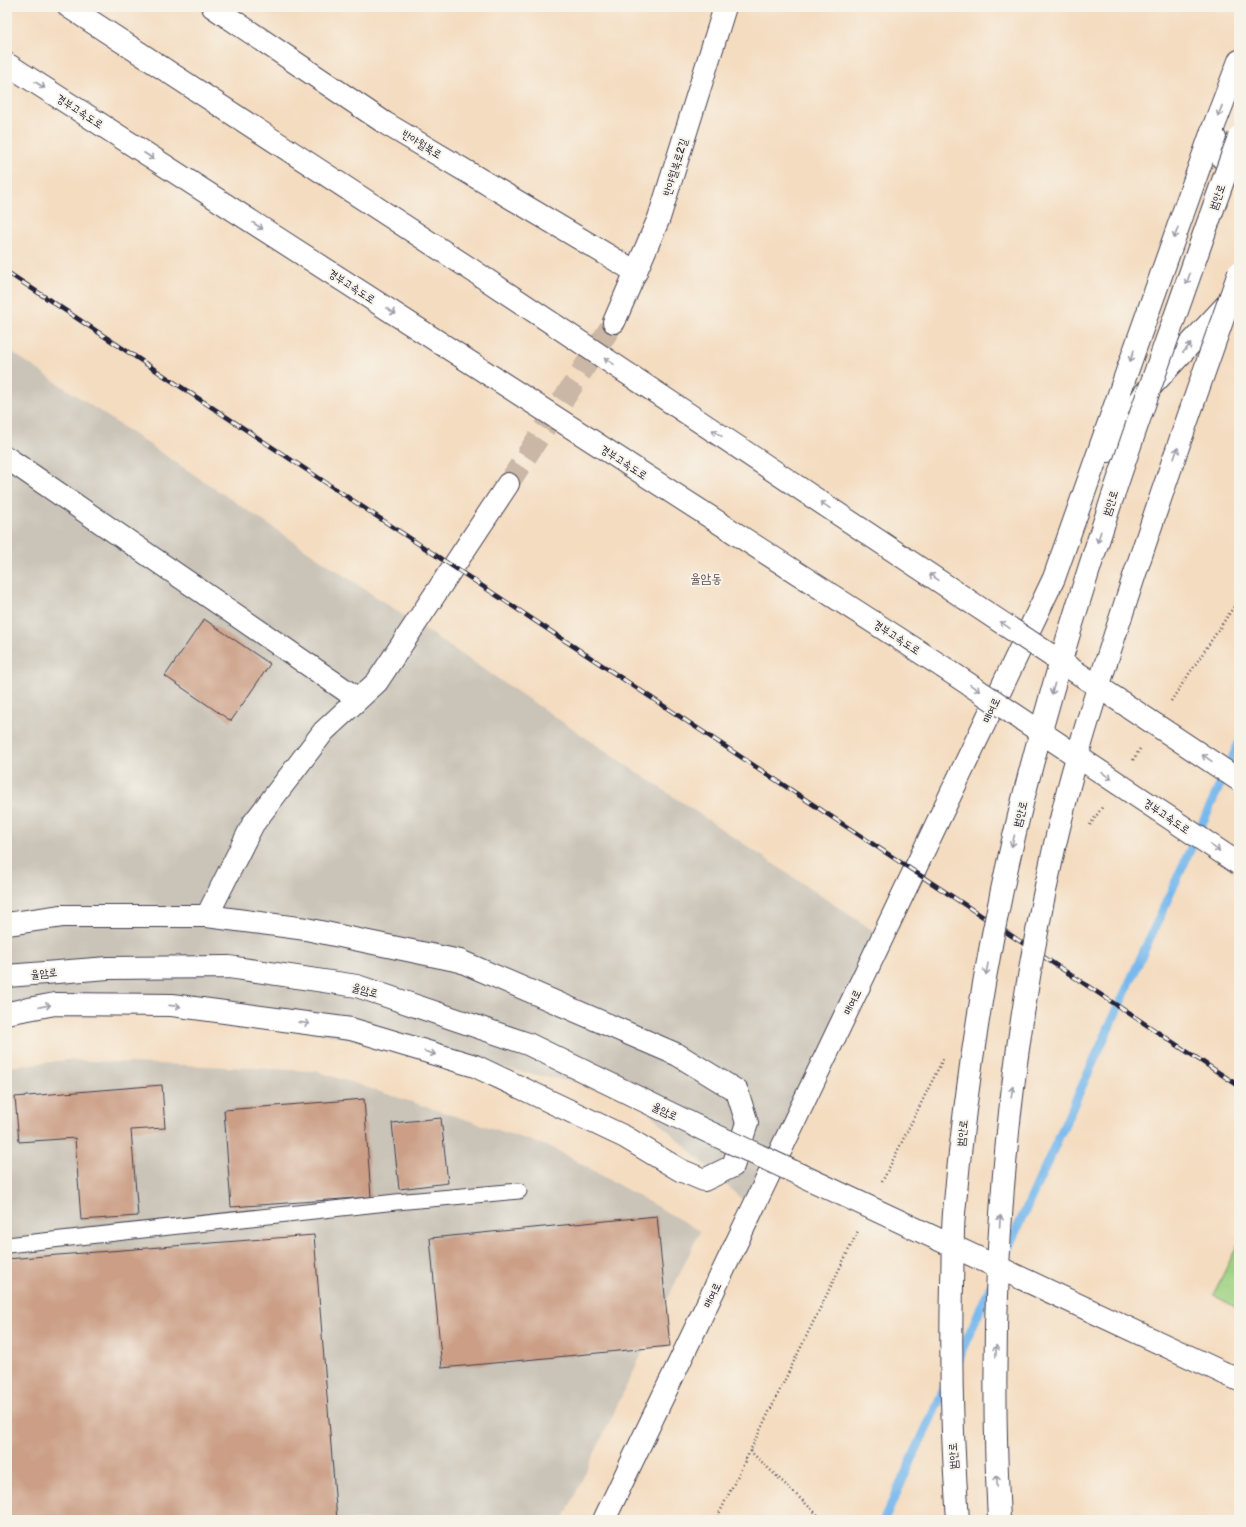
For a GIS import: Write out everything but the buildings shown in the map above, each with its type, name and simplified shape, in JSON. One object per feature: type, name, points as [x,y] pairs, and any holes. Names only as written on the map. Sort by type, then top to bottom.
[{"type":"main road","points":[[69,7],[475,272],[1239,780]]},
{"type":"main road","name":"반야월북로","points":[[214,7],[385,123],[636,272]]},
{"type":"main road","name":"반야월북로2길","points":[[614,322],[659,218],[725,7]]},
{"type":"main road","points":[[1089,480],[1212,131],[1239,61]]},
{"type":"main road","name":"경부고속도로","points":[[7,64],[943,667],[1239,864]]},
{"type":"main road","points":[[1212,131],[1224,159],[1239,175]]},
{"type":"main road","name":"범안로","points":[[958,1520],[952,1451],[950,1344],[954,1217],[968,1087],[992,940],[1012,845],[1052,692],[1084,585],[1122,466],[1239,137]]},
{"type":"main road","points":[[999,1520],[995,1414],[998,1243],[1011,1098],[1035,939],[1064,809],[1090,710],[1163,490],[1239,273]]},
{"type":"main road","points":[[1089,480],[1145,393],[1239,291]]},
{"type":"main road","points":[[7,458],[358,699]]},
{"type":"main road","name":"매여로","points":[[604,1520],[1054,578],[1089,480]]},
{"type":"main road","points":[[207,916],[253,824],[324,731],[377,682],[508,484]]},
{"type":"main road","points":[[7,924],[62,916],[207,916],[306,929],[460,961],[678,1055],[737,1091],[747,1123],[733,1166],[704,1180],[680,1170],[625,1137],[475,1066],[351,1029],[172,1005],[55,1004],[7,1013]]},
{"type":"main road","name":"율암로","points":[[7,976],[108,968],[229,967],[357,986],[528,1044],[698,1127],[1232,1377]]},
{"type":"lane","points":[[7,1245],[396,1202],[519,1191]]},
{"type":"path","points":[[750,1451],[823,1520]]},
{"type":"shaded area","points":[[7,349],[884,938],[753,1210],[627,1092],[172,1005],[7,1026]]},
{"type":"shaded area","points":[[67,1060],[316,1071],[553,1148],[700,1231],[563,1520],[7,1520],[7,1067]]},
{"type":"green space","points":[[1239,1242],[1239,1309],[1213,1295]]},
{"type":"waterway","points":[[1005,1255],[1239,743]]},
{"type":"waterway","points":[[958,1359],[991,1285]]},
{"type":"waterway","points":[[884,1520],[946,1385]]},
{"type":"tunnel","points":[[508,484],[614,322]]},
{"type":"railway","points":[[7,272],[1239,1086]]},
{"type":"district","name":"율암동","points":[[706,578]]}]
